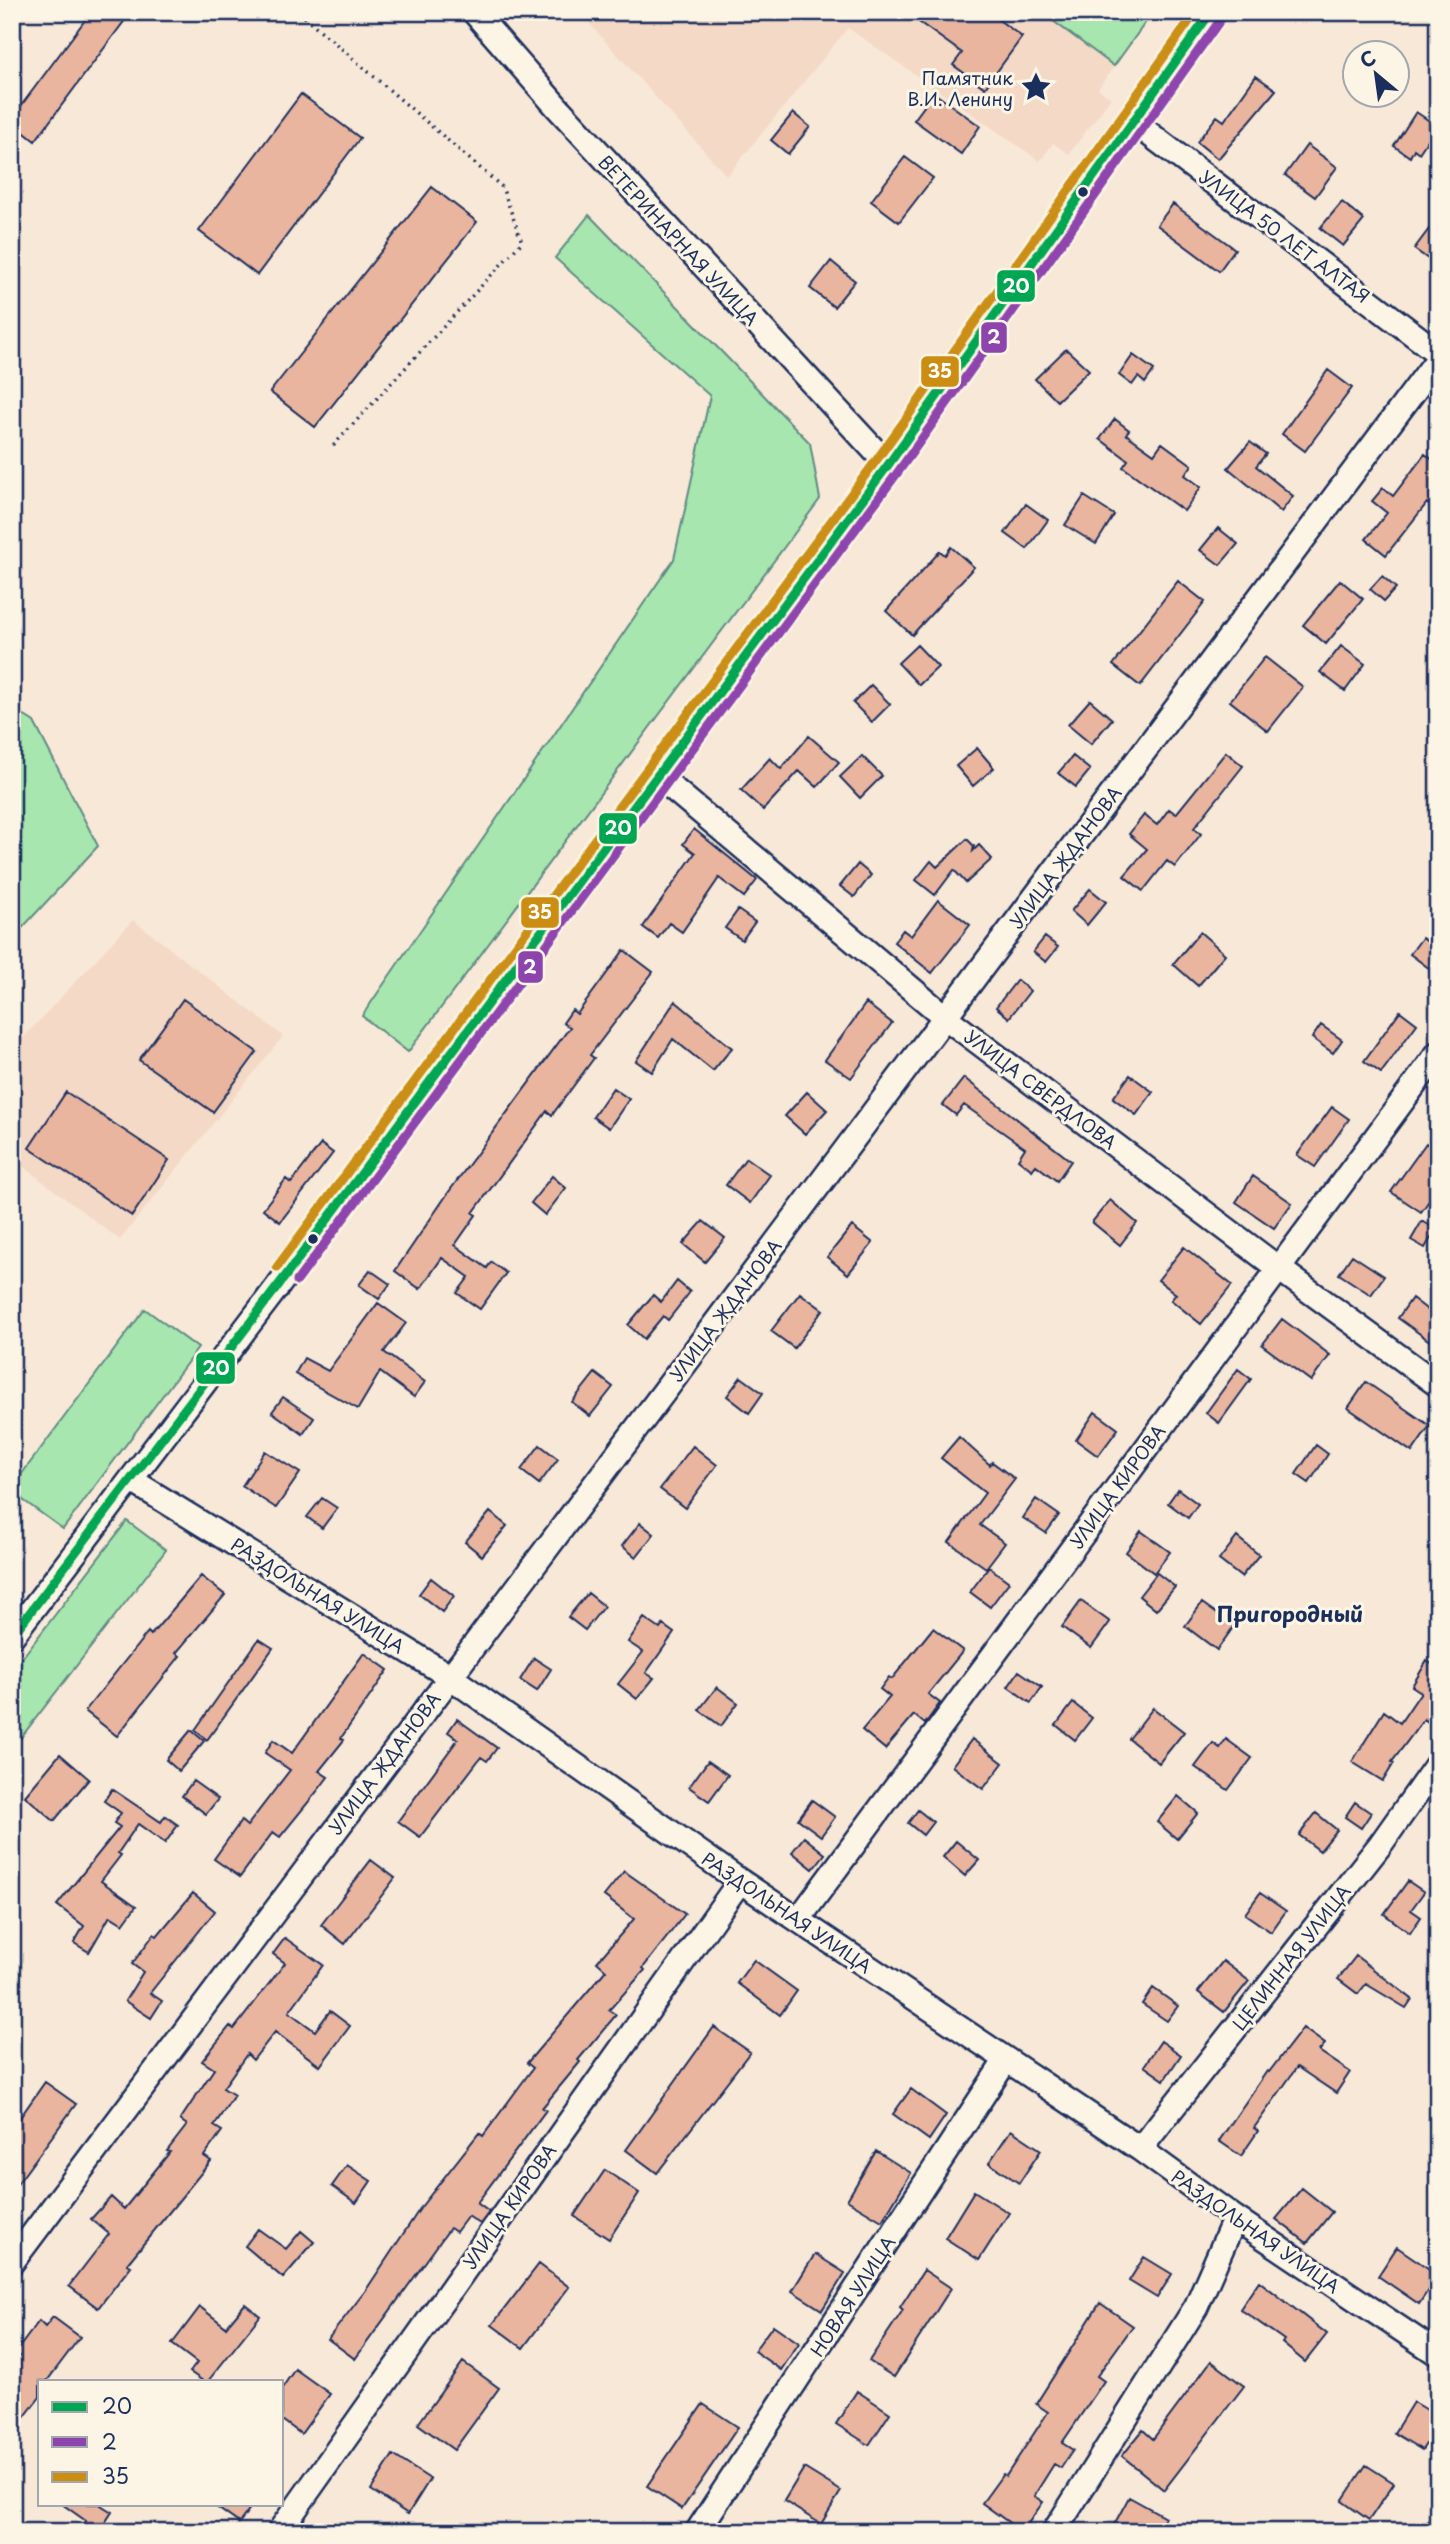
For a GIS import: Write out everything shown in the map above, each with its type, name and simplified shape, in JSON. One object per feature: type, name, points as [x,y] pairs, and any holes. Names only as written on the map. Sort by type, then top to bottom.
[{"type":"street","name":"ВЕТЕРИНАРНАЯ УЛИЦА","points":[[474,12],[557,107],[888,465]]},
{"type":"street","points":[[12,1636],[658,776],[888,465],[1131,120],[1211,12]]},
{"type":"street","name":"УЛИЦА 50 ЛЕТ АЛТАЯ","points":[[1131,120],[1438,353]]},
{"type":"street","name":"УЛИЦА ЖДАНОВА","points":[[12,2262],[1438,359]]},
{"type":"street","name":"УЛИЦА СВЕРДЛОВА","points":[[658,776],[945,1017],[1438,1385]]},
{"type":"street","name":"УЛИЦА КИРОВА","points":[[798,1920],[1438,1053]]},
{"type":"street","name":"РАЗДОЛЬНАЯ УЛИЦА","points":[[131,1480],[449,1676],[740,1881],[1140,2149],[1235,2218],[1438,2354]]},
{"type":"street","name":"ЦЕЛИННАЯ УЛИЦА","points":[[1140,2149],[1380,1844],[1438,1763]]},
{"type":"street","name":"УЛИЦА КИРОВА","points":[[279,2532],[740,1881]]},
{"type":"street","name":"НОВАЯ УЛИЦА","points":[[696,2532],[1006,2060]]},
{"type":"street","points":[[1054,2532],[1196,2307],[1235,2218]]},
{"type":"path","points":[[299,12],[502,187],[522,242],[333,446]]},
{"type":"shaded area","points":[[579,12],[1153,12],[1098,89],[1111,98],[1069,154],[1053,143],[1040,161],[848,28],[727,176]]},
{"type":"shaded area","points":[[133,920],[283,1036],[120,1240],[12,1158],[12,1050]]},
{"type":"green space","points":[[1041,12],[1153,12],[1114,66]]},
{"type":"green space","points":[[589,215],[810,443],[820,499],[408,1052],[362,1016],[674,559],[710,396],[555,258]]},
{"type":"green space","points":[[12,708],[34,722],[98,846],[12,939]]},
{"type":"green space","points":[[145,1309],[198,1348],[63,1529],[12,1492],[12,1487]]},
{"type":"green space","points":[[127,1521],[166,1550],[12,1749],[12,1671]]},
{"type":"building","points":[[91,12],[131,12],[35,141],[12,123],[12,118]]},
{"type":"building","points":[[905,12],[988,12],[1022,37],[985,88],[953,65],[962,53]]},
{"type":"building","points":[[1256,76],[1276,90],[1218,159],[1197,142],[1217,116],[1224,121]]},
{"type":"building","points":[[934,93],[980,126],[961,154],[914,120]]},
{"type":"building","points":[[301,94],[360,138],[257,275],[199,231]]},
{"type":"building","points":[[1416,112],[1437,126],[1419,153],[1414,149],[1410,157],[1394,146]]},
{"type":"building","points":[[793,113],[810,127],[788,154],[771,140]]},
{"type":"building","points":[[1307,145],[1337,167],[1315,197],[1285,175]]},
{"type":"building","points":[[905,157],[933,178],[899,222],[871,201]]},
{"type":"building","points":[[432,187],[477,222],[315,427],[270,392]]},
{"type":"building","points":[[1342,202],[1364,220],[1343,246],[1320,228]]},
{"type":"building","points":[[1173,204],[1235,249],[1219,271],[1157,225]]},
{"type":"building","points":[[1438,217],[1438,266],[1414,249]]},
{"type":"building","points":[[831,261],[855,281],[834,307],[810,288]]},
{"type":"building","points":[[1066,349],[1089,370],[1057,401],[1035,379]]},
{"type":"building","points":[[1133,355],[1154,370],[1145,383],[1138,377],[1132,385],[1119,375]]},
{"type":"building","points":[[1328,370],[1352,388],[1305,451],[1282,434]]},
{"type":"building","points":[[1115,419],[1129,430],[1126,434],[1154,454],[1162,443],[1192,465],[1185,475],[1201,487],[1184,511],[1123,467],[1128,460],[1100,439]]},
{"type":"building","points":[[1250,442],[1266,454],[1256,466],[1293,496],[1281,512],[1228,468]]},
{"type":"building","points":[[1425,454],[1438,464],[1438,512],[1427,503],[1386,555],[1366,539],[1387,513],[1372,501],[1383,488],[1393,496]]},
{"type":"building","points":[[1084,496],[1114,515],[1096,544],[1065,525]]},
{"type":"building","points":[[1026,504],[1048,520],[1027,549],[1005,533]]},
{"type":"building","points":[[1218,528],[1238,544],[1220,565],[1200,550]]},
{"type":"building","points":[[951,547],[974,567],[912,635],[886,611],[940,551],[945,555]]},
{"type":"building","points":[[1382,576],[1396,588],[1384,601],[1370,589]]},
{"type":"building","points":[[1340,580],[1363,599],[1326,644],[1303,625]]},
{"type":"building","points":[[1178,581],[1205,602],[1140,686],[1113,665]]},
{"type":"building","points":[[917,645],[938,667],[919,685],[898,663]]},
{"type":"building","points":[[1341,646],[1365,664],[1345,691],[1320,672]]},
{"type":"building","points":[[1265,657],[1303,687],[1268,731],[1230,701]]},
{"type":"building","points":[[871,685],[890,704],[872,722],[853,703]]},
{"type":"building","points":[[1090,700],[1112,719],[1091,744],[1068,725]]},
{"type":"building","points":[[809,736],[839,762],[817,787],[799,771],[763,810],[741,790],[770,758],[781,769]]},
{"type":"building","points":[[977,748],[994,768],[973,786],[956,766]]},
{"type":"building","points":[[1226,752],[1243,766],[1194,828],[1201,834],[1175,867],[1167,861],[1143,891],[1124,876],[1147,849],[1129,834],[1144,815],[1157,825],[1169,809],[1176,814]]},
{"type":"building","points":[[862,756],[882,776],[860,798],[840,777]]},
{"type":"building","points":[[1073,756],[1090,770],[1076,787],[1058,773]]},
{"type":"building","points":[[694,829],[757,880],[744,897],[719,878],[682,932],[669,923],[658,938],[643,927],[695,853],[683,844]]},
{"type":"building","points":[[967,839],[974,846],[973,851],[979,845],[992,859],[966,883],[954,870],[935,895],[916,880],[931,861],[937,867]]},
{"type":"building","points":[[858,864],[871,875],[854,897],[840,886]]},
{"type":"building","points":[[1090,889],[1106,902],[1087,925],[1071,911]]},
{"type":"building","points":[[938,900],[970,925],[932,973],[894,942],[903,930],[911,936]]},
{"type":"building","points":[[738,910],[755,922],[742,940],[725,928]]},
{"type":"building","points":[[1200,932],[1225,954],[1198,986],[1173,964]]},
{"type":"building","points":[[1045,937],[1058,947],[1046,962],[1033,952]]},
{"type":"building","points":[[1422,938],[1438,949],[1438,975],[1410,954]]},
{"type":"building","points":[[624,950],[653,972],[590,1055],[594,1058],[552,1115],[547,1111],[473,1213],[476,1215],[455,1245],[487,1268],[491,1262],[506,1273],[480,1309],[457,1293],[469,1277],[442,1258],[420,1289],[395,1271],[448,1193],[570,1027],[563,1023],[572,1010],[577,1014]]},
{"type":"building","points":[[1017,980],[1030,991],[1009,1018],[996,1007]]},
{"type":"building","points":[[183,999],[257,1052],[213,1112],[139,1060]]},
{"type":"building","points":[[675,1001],[732,1048],[713,1071],[673,1039],[652,1072],[636,1061]]},
{"type":"building","points":[[866,1003],[892,1023],[851,1078],[825,1060]]},
{"type":"building","points":[[1400,1011],[1417,1024],[1381,1073],[1364,1061]]},
{"type":"building","points":[[1321,1025],[1342,1040],[1333,1053],[1312,1038]]},
{"type":"building","points":[[1130,1075],[1153,1092],[1136,1115],[1113,1098]]},
{"type":"building","points":[[964,1078],[1071,1161],[1057,1181],[1036,1165],[1032,1170],[1018,1159],[1025,1148],[964,1105],[956,1115],[943,1105]]},
{"type":"building","points":[[613,1088],[629,1099],[609,1128],[593,1117]]},
{"type":"building","points":[[66,1092],[169,1160],[132,1216],[29,1148]]},
{"type":"building","points":[[807,1092],[827,1110],[805,1134],[785,1116]]},
{"type":"building","points":[[1332,1107],[1349,1119],[1315,1167],[1297,1155]]},
{"type":"building","points":[[1426,1143],[1438,1151],[1438,1188],[1421,1212],[1391,1192]]},
{"type":"building","points":[[321,1144],[333,1153],[280,1222],[263,1209],[286,1179],[291,1183]]},
{"type":"building","points":[[746,1158],[770,1175],[750,1203],[726,1185]]},
{"type":"building","points":[[552,1176],[566,1188],[545,1215],[531,1203]]},
{"type":"building","points":[[1253,1176],[1292,1203],[1274,1228],[1236,1202]]},
{"type":"building","points":[[1110,1200],[1137,1223],[1120,1245],[1092,1222]]},
{"type":"building","points":[[703,1221],[725,1238],[705,1262],[683,1244]]},
{"type":"building","points":[[1422,1221],[1436,1229],[1425,1248],[1411,1240]]},
{"type":"building","points":[[852,1226],[873,1243],[848,1274],[827,1257]]},
{"type":"building","points":[[1184,1247],[1232,1285],[1201,1324],[1171,1300],[1176,1294],[1158,1280]]},
{"type":"building","points":[[1352,1255],[1384,1276],[1371,1295],[1339,1274]]},
{"type":"building","points":[[370,1270],[390,1284],[379,1299],[359,1285]]},
{"type":"building","points":[[677,1281],[690,1292],[668,1320],[663,1316],[644,1339],[628,1325],[653,1295],[661,1302]]},
{"type":"building","points":[[800,1293],[823,1310],[794,1348],[771,1331]]},
{"type":"building","points":[[1412,1298],[1438,1318],[1438,1347],[1398,1318]]},
{"type":"building","points":[[378,1303],[406,1323],[384,1352],[425,1382],[414,1397],[380,1372],[358,1409],[295,1374],[304,1358],[328,1371]]},
{"type":"building","points":[[1282,1319],[1330,1355],[1311,1381],[1262,1345]]},
{"type":"building","points":[[1238,1369],[1251,1379],[1219,1423],[1206,1413]]},
{"type":"building","points":[[595,1373],[613,1387],[590,1416],[572,1402]]},
{"type":"building","points":[[741,1377],[763,1393],[749,1413],[727,1396]]},
{"type":"building","points":[[1366,1382],[1430,1426],[1412,1452],[1348,1408]]},
{"type":"building","points":[[283,1397],[314,1418],[303,1434],[272,1412]]},
{"type":"building","points":[[1095,1412],[1118,1429],[1098,1456],[1076,1440]]},
{"type":"building","points":[[959,1437],[990,1465],[992,1462],[1015,1479],[980,1525],[1005,1543],[986,1568],[949,1542],[985,1493],[941,1458]]},
{"type":"building","points":[[540,1445],[558,1459],[539,1484],[521,1470]]},
{"type":"building","points":[[1316,1445],[1328,1454],[1309,1483],[1296,1474]]},
{"type":"building","points":[[693,1446],[717,1465],[685,1508],[660,1489]]},
{"type":"building","points":[[265,1451],[300,1473],[276,1508],[242,1486]]},
{"type":"building","points":[[1178,1489],[1198,1504],[1188,1518],[1168,1503]]},
{"type":"building","points":[[322,1498],[337,1508],[322,1528],[307,1517]]},
{"type":"building","points":[[1036,1499],[1059,1515],[1046,1533],[1023,1518]]},
{"type":"building","points":[[490,1512],[507,1526],[482,1556],[465,1542]]},
{"type":"building","points":[[640,1523],[654,1534],[636,1557],[622,1546]]},
{"type":"building","points":[[1141,1531],[1170,1552],[1154,1573],[1126,1552]]},
{"type":"building","points":[[1237,1537],[1259,1555],[1241,1577],[1219,1560]]},
{"type":"building","points":[[989,1567],[1009,1582],[990,1607],[970,1592]]},
{"type":"building","points":[[1157,1573],[1175,1587],[1156,1610],[1139,1596]]},
{"type":"building","points":[[201,1576],[225,1595],[176,1653],[180,1656],[117,1736],[85,1711],[148,1632],[151,1635]]},
{"type":"building","points":[[431,1578],[454,1596],[442,1612],[419,1594]]},
{"type":"building","points":[[588,1593],[604,1606],[585,1630],[568,1617]]},
{"type":"building","points":[[1081,1601],[1110,1622],[1091,1648],[1062,1627]]},
{"type":"building","points":[[1202,1603],[1234,1626],[1217,1650],[1185,1626]]},
{"type":"building","points":[[644,1618],[660,1629],[663,1625],[674,1633],[646,1673],[654,1678],[637,1699],[618,1684],[643,1652],[628,1642]]},
{"type":"building","points":[[933,1628],[963,1651],[928,1694],[940,1703],[925,1724],[914,1715],[885,1749],[862,1730],[890,1697],[880,1689],[889,1677],[892,1679]]},
{"type":"building","points":[[259,1639],[273,1648],[207,1740],[195,1730]]},
{"type":"building","points":[[364,1653],[388,1670],[341,1738],[344,1740],[319,1771],[328,1777],[280,1837],[273,1832],[240,1877],[214,1859],[241,1821],[247,1826],[290,1770],[265,1753],[273,1740],[292,1753]]},
{"type":"building","points":[[534,1658],[551,1669],[537,1691],[520,1680]]},
{"type":"building","points":[[1427,1661],[1438,1668],[1438,1729],[1424,1719],[1392,1762],[1394,1763],[1383,1781],[1352,1762],[1384,1711],[1400,1723],[1421,1692],[1412,1686]]},
{"type":"building","points":[[1019,1671],[1042,1687],[1031,1703],[1008,1687]]},
{"type":"building","points":[[717,1687],[738,1703],[721,1726],[699,1710]]},
{"type":"building","points":[[1073,1703],[1092,1718],[1075,1740],[1056,1725]]},
{"type":"building","points":[[1153,1708],[1184,1732],[1159,1763],[1129,1739]]},
{"type":"building","points":[[457,1719],[497,1748],[487,1761],[481,1757],[420,1837],[398,1821],[458,1739],[448,1732]]},
{"type":"building","points":[[191,1730],[204,1741],[179,1771],[166,1760]]},
{"type":"building","points":[[972,1739],[1003,1763],[983,1789],[952,1766]]},
{"type":"building","points":[[1226,1739],[1252,1758],[1228,1790],[1195,1767],[1213,1743],[1220,1748]]},
{"type":"building","points":[[60,1754],[89,1779],[54,1821],[25,1796]]},
{"type":"building","points":[[708,1761],[728,1775],[709,1801],[689,1787]]},
{"type":"building","points":[[193,1781],[218,1799],[206,1814],[182,1796]]},
{"type":"building","points":[[112,1789],[161,1822],[165,1816],[178,1825],[165,1843],[138,1824],[118,1853],[121,1855],[101,1881],[136,1906],[123,1924],[110,1916],[89,1952],[74,1943],[84,1926],[57,1905],[120,1827],[114,1823],[121,1813],[104,1801]]},
{"type":"building","points":[[1178,1796],[1198,1813],[1177,1839],[1157,1822]]},
{"type":"building","points":[[812,1800],[835,1817],[821,1836],[798,1819]]},
{"type":"building","points":[[1355,1802],[1371,1813],[1361,1828],[1345,1817]]},
{"type":"building","points":[[918,1810],[933,1822],[923,1835],[908,1823]]},
{"type":"building","points":[[1316,1813],[1337,1830],[1320,1851],[1299,1835]]},
{"type":"building","points":[[804,1837],[825,1854],[813,1869],[792,1852]]},
{"type":"building","points":[[956,1841],[979,1860],[965,1876],[943,1857]]},
{"type":"building","points":[[371,1860],[395,1878],[345,1944],[321,1925]]},
{"type":"building","points":[[624,1871],[685,1914],[643,1968],[645,1970],[609,2010],[616,2015],[542,2108],[546,2110],[477,2203],[489,2212],[480,2224],[468,2216],[456,2232],[450,2228],[355,2359],[328,2339],[366,2290],[421,2207],[479,2133],[483,2136],[533,2068],[527,2063],[606,1970],[597,1962],[634,1919],[604,1896]]},
{"type":"building","points":[[1408,1881],[1424,1892],[1411,1910],[1421,1917],[1410,1933],[1384,1914]]},
{"type":"building","points":[[193,1893],[215,1911],[150,1993],[162,2001],[151,2018],[125,2001],[143,1972],[132,1964],[154,1934],[157,1936]]},
{"type":"building","points":[[1260,1893],[1286,1911],[1271,1932],[1245,1914]]},
{"type":"building","points":[[285,1938],[323,1965],[289,2012],[315,2031],[330,2011],[350,2026],[320,2066],[275,2032],[253,2060],[247,2054],[223,2088],[234,2095],[214,2126],[222,2131],[204,2156],[211,2161],[127,2264],[131,2266],[98,2308],[69,2286],[109,2234],[91,2219],[111,2197],[124,2209],[170,2152],[167,2151],[187,2125],[180,2120],[214,2069],[202,2061],[230,2026],[234,2029],[285,1963],[273,1954]]},
{"type":"building","points":[[1356,1956],[1412,1999],[1406,2008],[1366,1984],[1358,1994],[1338,1979]]},
{"type":"building","points":[[754,1960],[797,1991],[780,2015],[737,1983]]},
{"type":"building","points":[[1223,1961],[1249,1981],[1224,2012],[1198,1992]]},
{"type":"building","points":[[1153,1988],[1178,2006],[1167,2021],[1142,2004]]},
{"type":"building","points":[[714,2027],[750,2052],[657,2173],[626,2150]]},
{"type":"building","points":[[1303,2028],[1325,2044],[1319,2051],[1350,2072],[1336,2093],[1297,2067],[1254,2128],[1258,2131],[1241,2156],[1219,2141],[1267,2071],[1269,2072]]},
{"type":"building","points":[[1161,2041],[1181,2055],[1164,2080],[1144,2066]]},
{"type":"building","points":[[45,2082],[76,2104],[12,2191],[12,2129]]},
{"type":"building","points":[[911,2089],[946,2115],[929,2140],[893,2114]]},
{"type":"building","points":[[1011,2130],[1041,2150],[1019,2183],[989,2163]]},
{"type":"building","points":[[876,2151],[911,2173],[882,2221],[847,2200]]},
{"type":"building","points":[[347,2165],[371,2181],[356,2203],[332,2186]]},
{"type":"building","points":[[605,2170],[639,2193],[609,2239],[574,2216]]},
{"type":"building","points":[[1302,2188],[1332,2212],[1307,2243],[1276,2219]]},
{"type":"building","points":[[974,2191],[1009,2213],[979,2260],[945,2238]]},
{"type":"building","points":[[258,2229],[286,2249],[301,2231],[314,2242],[283,2278],[245,2246]]},
{"type":"building","points":[[1397,2247],[1438,2275],[1419,2304],[1378,2276]]},
{"type":"building","points":[[815,2254],[845,2273],[822,2310],[792,2291]]},
{"type":"building","points":[[1144,2257],[1172,2274],[1157,2298],[1129,2281]]},
{"type":"building","points":[[539,2264],[569,2287],[523,2348],[492,2325]]},
{"type":"building","points":[[924,2270],[951,2288],[894,2377],[869,2361],[903,2310],[900,2307]]},
{"type":"building","points":[[1259,2281],[1327,2334],[1305,2362],[1282,2343],[1284,2340],[1240,2309]]},
{"type":"building","points":[[1100,2303],[1133,2326],[1097,2376],[1104,2381],[1062,2443],[1073,2450],[1061,2468],[1054,2464],[1034,2496],[1043,2502],[1022,2532],[982,2503],[1003,2474],[1006,2476],[1048,2412],[1036,2404]]},
{"type":"building","points":[[245,2304],[260,2316],[209,2380],[202,2380],[190,2372],[197,2363],[172,2344],[200,2307],[226,2327]]},
{"type":"building","points":[[53,2317],[80,2337],[48,2380],[38,2380],[38,2400],[12,2433],[12,2365],[19,2356],[15,2353],[39,2321],[45,2327]]},
{"type":"building","points":[[773,2325],[799,2343],[781,2370],[754,2351]]},
{"type":"building","points":[[1211,2361],[1244,2386],[1164,2490],[1122,2456],[1143,2430],[1153,2439]]},
{"type":"building","points":[[463,2362],[499,2388],[454,2450],[418,2424]]},
{"type":"building","points":[[295,2369],[330,2394],[301,2434],[284,2421],[284,2385]]},
{"type":"building","points":[[857,2391],[890,2413],[869,2445],[836,2424]]},
{"type":"building","points":[[1413,2402],[1438,2417],[1438,2425],[1422,2450],[1394,2433]]},
{"type":"building","points":[[703,2404],[738,2427],[682,2509],[647,2486]]},
{"type":"building","points":[[393,2455],[430,2479],[408,2514],[371,2490]]},
{"type":"building","points":[[1366,2465],[1394,2483],[1369,2520],[1342,2501]]},
{"type":"building","points":[[804,2468],[841,2491],[821,2524],[784,2501]]},
{"type":"building","points":[[1129,2497],[1165,2517],[1157,2532],[1110,2532]]},
{"type":"building","points":[[65,2506],[102,2506],[112,2512],[99,2532],[78,2532],[86,2521]]},
{"type":"building","points":[[215,2506],[252,2506],[239,2523]]},
{"type":"transit line","name":"35","points":[[277,1267],[878,458],[1196,12]]},
{"type":"transit line","name":"20","points":[[12,1636],[287,1274],[888,465],[1211,12]]},
{"type":"transit line","name":"2","points":[[297,1281],[898,472],[1221,19]]},
{"type":"place","name":"Памятник В.И. Ленину","points":[[1036,87]]},
{"type":"district","name":"Пригородный","points":[[1290,1613]]}]
